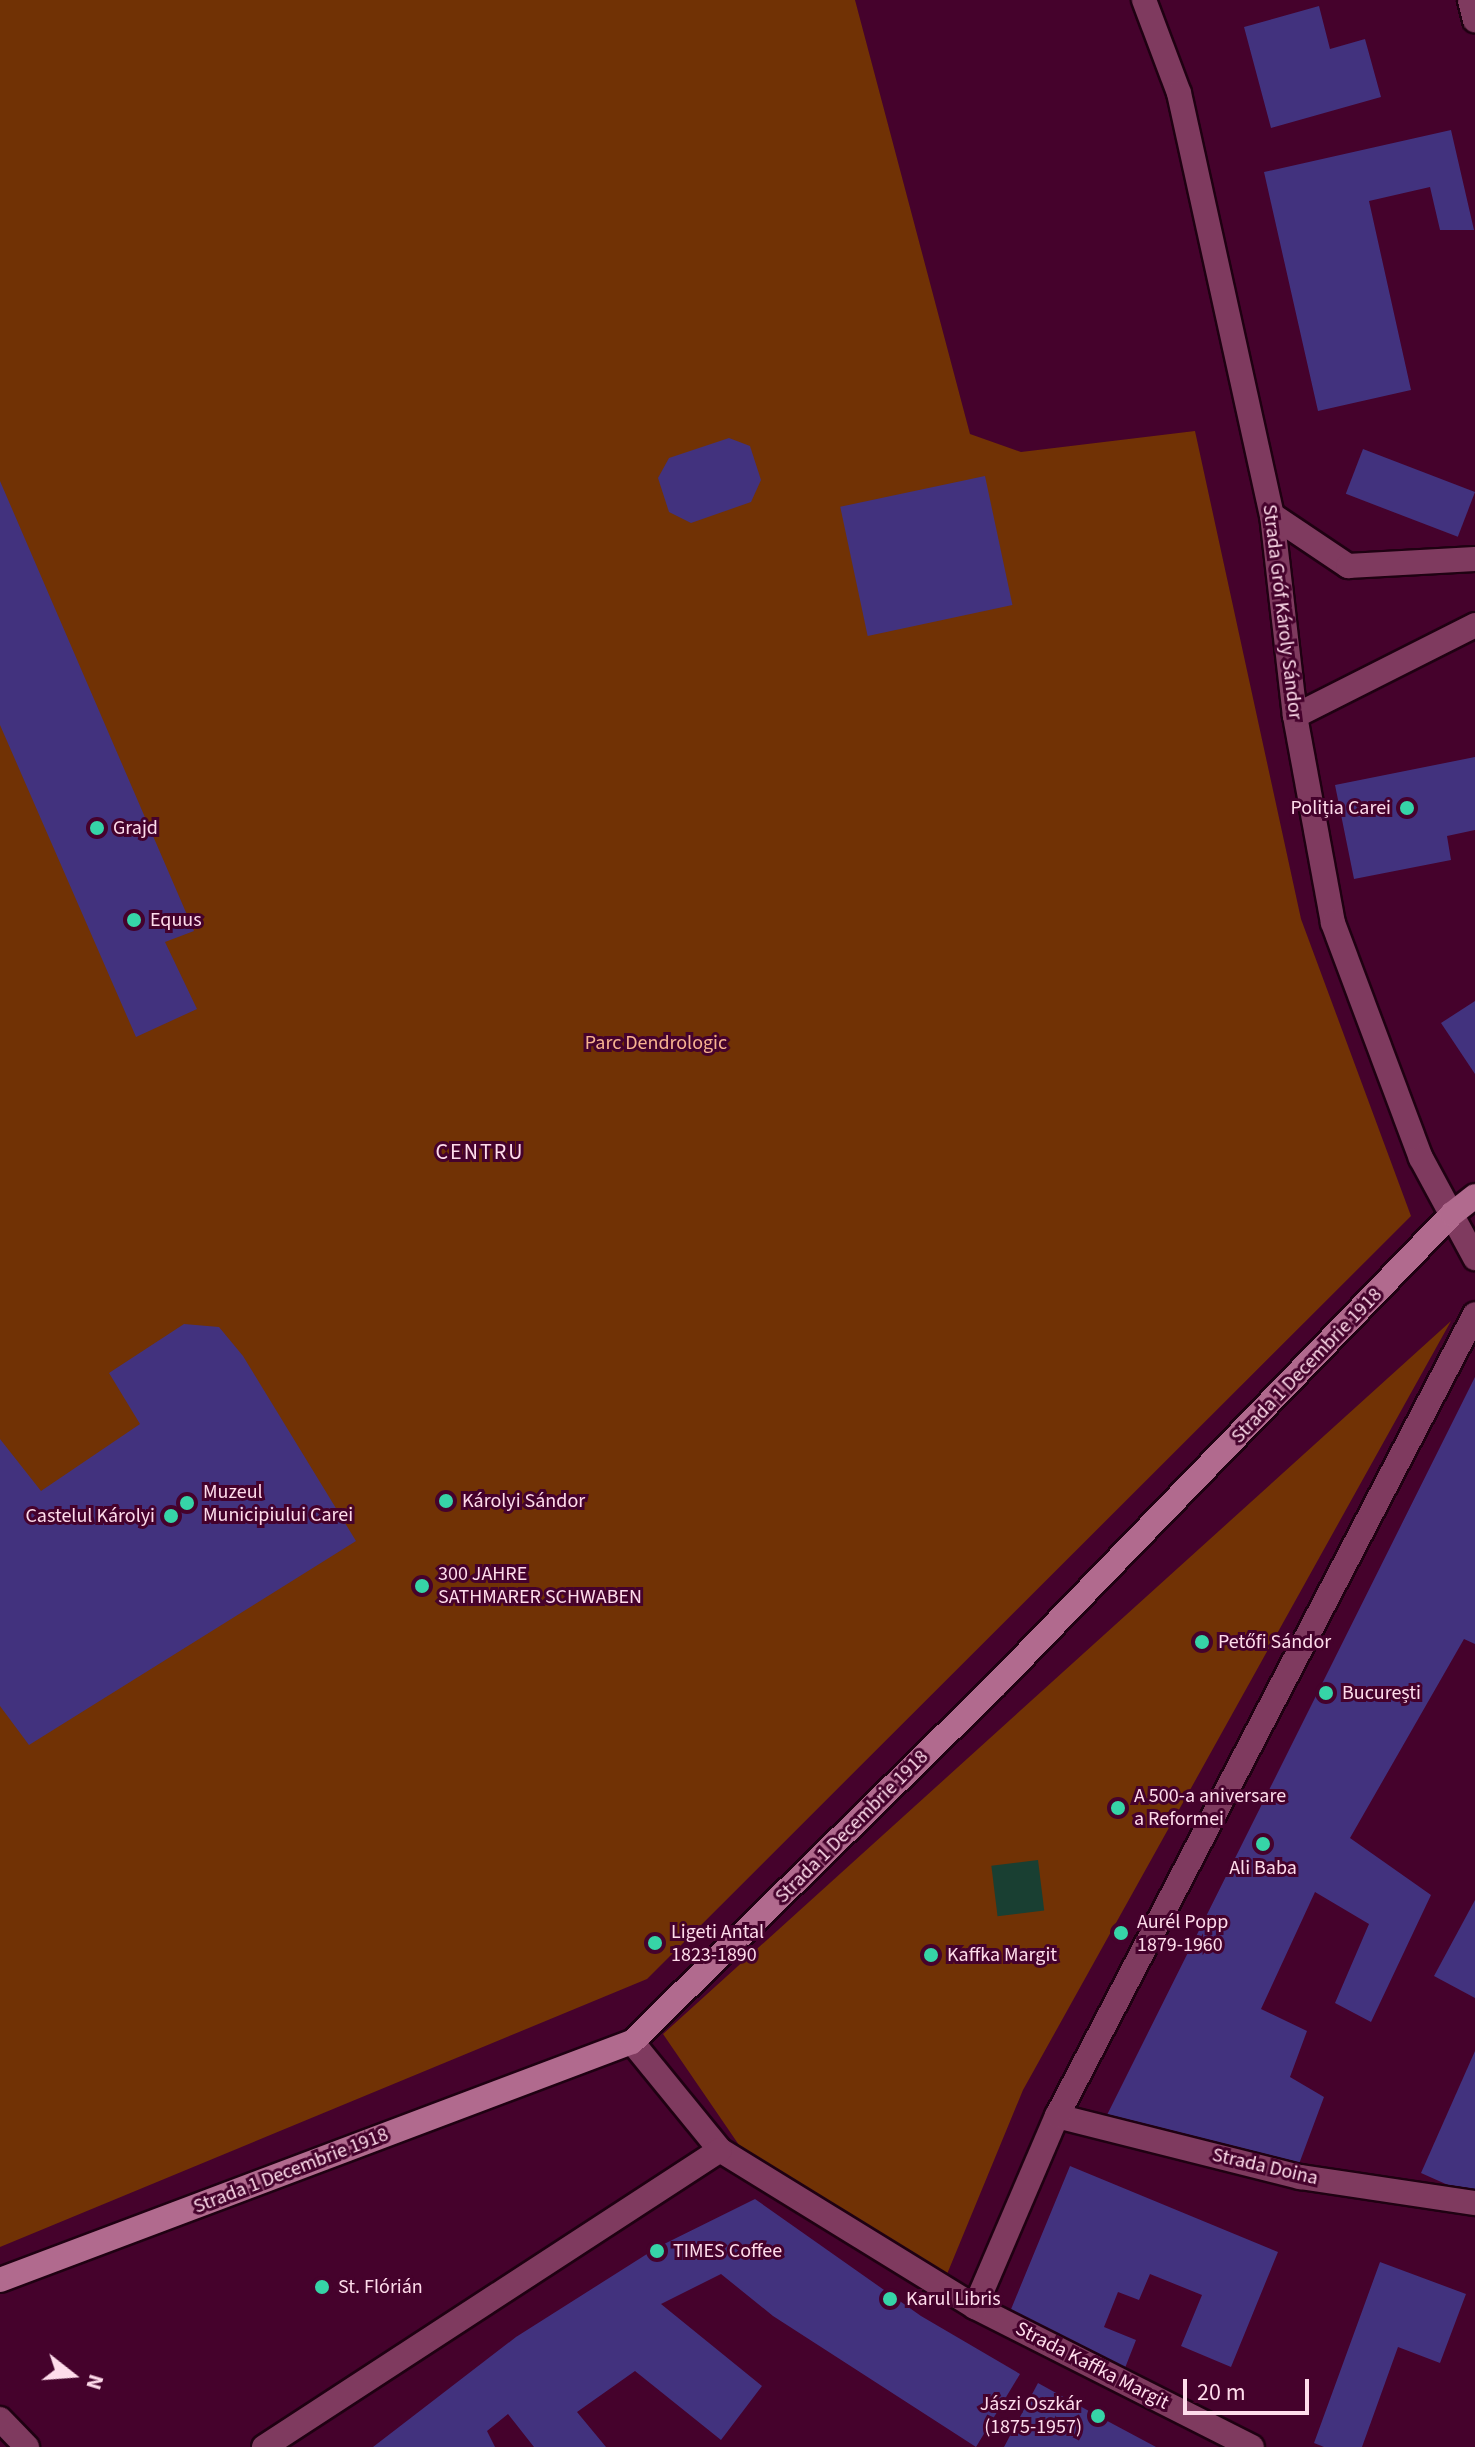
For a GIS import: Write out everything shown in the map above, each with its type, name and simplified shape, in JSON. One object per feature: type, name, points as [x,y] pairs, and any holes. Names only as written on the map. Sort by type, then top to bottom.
[{"type":"main road","name":"Strada 1 Decembrie 1918","points":[[0,2280],[632,2042],[997,1684],[1452,1214],[1475,1196]]},
{"type":"street","name":"Strada Gróf Károly Sándor","points":[[1144,0],[1179,93],[1272,515],[1295,716],[1333,923],[1421,1158],[1475,1258]]},
{"type":"street","points":[[1470,0],[1475,20]]},
{"type":"street","points":[[1272,515],[1348,566],[1475,559]]},
{"type":"street","points":[[1295,716],[1475,625]]},
{"type":"street","points":[[975,2307],[1057,2116],[1475,1314]]},
{"type":"street","name":"Strada Kaffka Margit","points":[[632,2042],[720,2150],[975,2307],[1252,2447]]},
{"type":"street","name":"Strada Doina","points":[[1057,2116],[1300,2177],[1475,2203]]},
{"type":"street","points":[[264,2447],[720,2150]]},
{"type":"street","points":[[0,2419],[27,2447]]},
{"type":"green space","name":"Parc Dendrologic","points":[[0,0],[855,0],[970,434],[1021,452],[1195,431],[1301,919],[1411,1216],[647,1979],[0,2247]]},
{"type":"green space","points":[[1451,1321],[1023,2090],[945,2279],[739,2145],[663,2034]]},
{"type":"shaded area","points":[[1038,1860],[1044,1911],[998,1916],[991,1866]]},
{"type":"building","points":[[1319,6],[1330,49],[1365,39],[1381,97],[1271,128],[1244,27]]},
{"type":"building","points":[[1451,130],[1474,230],[1440,230],[1430,187],[1369,201],[1411,390],[1318,411],[1264,172]]},
{"type":"building","points":[[729,438],[750,446],[761,480],[751,502],[691,523],[669,512],[658,478],[669,458]]},
{"type":"building","points":[[1363,449],[1475,492],[1458,537],[1346,494]]},
{"type":"building","points":[[985,476],[1012,605],[868,636],[840,507]]},
{"type":"building","name":"Grajd","points":[[0,481],[194,931],[165,942],[197,1009],[136,1037],[0,725]]},
{"type":"building","name":"Poliția Carei","points":[[1475,757],[1475,830],[1447,836],[1451,860],[1354,879],[1335,785]]},
{"type":"building","points":[[1475,1001],[1475,1074],[1441,1023]]},
{"type":"building","name":"Castelul Károlyi","points":[[184,1324],[219,1327],[243,1356],[356,1541],[29,1745],[0,1706],[0,1439],[41,1491],[140,1424],[109,1373]]},
{"type":"building","points":[[1475,1377],[1475,1644],[1464,1639],[1350,1838],[1431,1895],[1371,2022],[1335,2003],[1369,1924],[1315,1892],[1261,2009],[1307,2031],[1290,2077],[1324,2097],[1299,2164],[1106,2117]]},
{"type":"building","points":[[1475,1900],[1475,1998],[1434,1976]]},
{"type":"building","points":[[1475,2051],[1475,2197],[1421,2173]]},
{"type":"building","points":[[1070,2166],[1278,2252],[1231,2367],[1181,2346],[1202,2295],[1150,2274],[1139,2300],[1118,2292],[1104,2327],[1136,2340],[1125,2368],[1007,2319]]},
{"type":"building","points":[[755,2199],[921,2316],[1020,2374],[976,2447],[773,2316],[721,2274],[661,2304],[762,2386],[721,2440],[635,2371],[577,2412],[606,2447],[534,2447],[508,2414],[487,2431],[495,2447],[373,2447],[516,2337],[658,2247]]},
{"type":"building","points":[[1380,2262],[1466,2294],[1440,2363],[1398,2347],[1362,2447],[1324,2447],[1314,2443]]},
{"type":"building","points":[[1038,2383],[1098,2416],[1156,2447],[1004,2447]]},
{"type":"place","name":"Poliția Carei","points":[[1407,808]]},
{"type":"place","name":"Grajd","points":[[97,828]]},
{"type":"place","name":"Equus","points":[[134,920]]},
{"type":"place","name":"Károlyi Sándor","points":[[446,1501]]},
{"type":"place","name":"Muzeul Municipiului Carei","points":[[187,1503]]},
{"type":"place","name":"Castelul Károlyi","points":[[171,1516]]},
{"type":"place","name":"300 JAHRE SATHMARER SCHWABEN","points":[[422,1586]]},
{"type":"place","name":"Petőfi Sándor","points":[[1202,1642]]},
{"type":"place","name":"București","points":[[1326,1693]]},
{"type":"place","name":"A 500-a aniversare a Reformei","points":[[1118,1808]]},
{"type":"place","name":"Ali Baba","points":[[1263,1844]]},
{"type":"place","name":"Aurél Popp 1879-1960","points":[[1121,1933]]},
{"type":"place","name":"Ligeti Antal 1823-1890","points":[[655,1943]]},
{"type":"place","name":"Kaffka Margit","points":[[931,1955]]},
{"type":"place","name":"TIMES Coffee","points":[[657,2251]]},
{"type":"place","name":"St. Flórián","points":[[322,2287]]},
{"type":"place","name":"Karul Libris","points":[[890,2299]]},
{"type":"place","name":"Jászi Oszkár (1875-1957)","points":[[1098,2416]]},
{"type":"district","name":"CENTRU","points":[[480,1153]]}]
